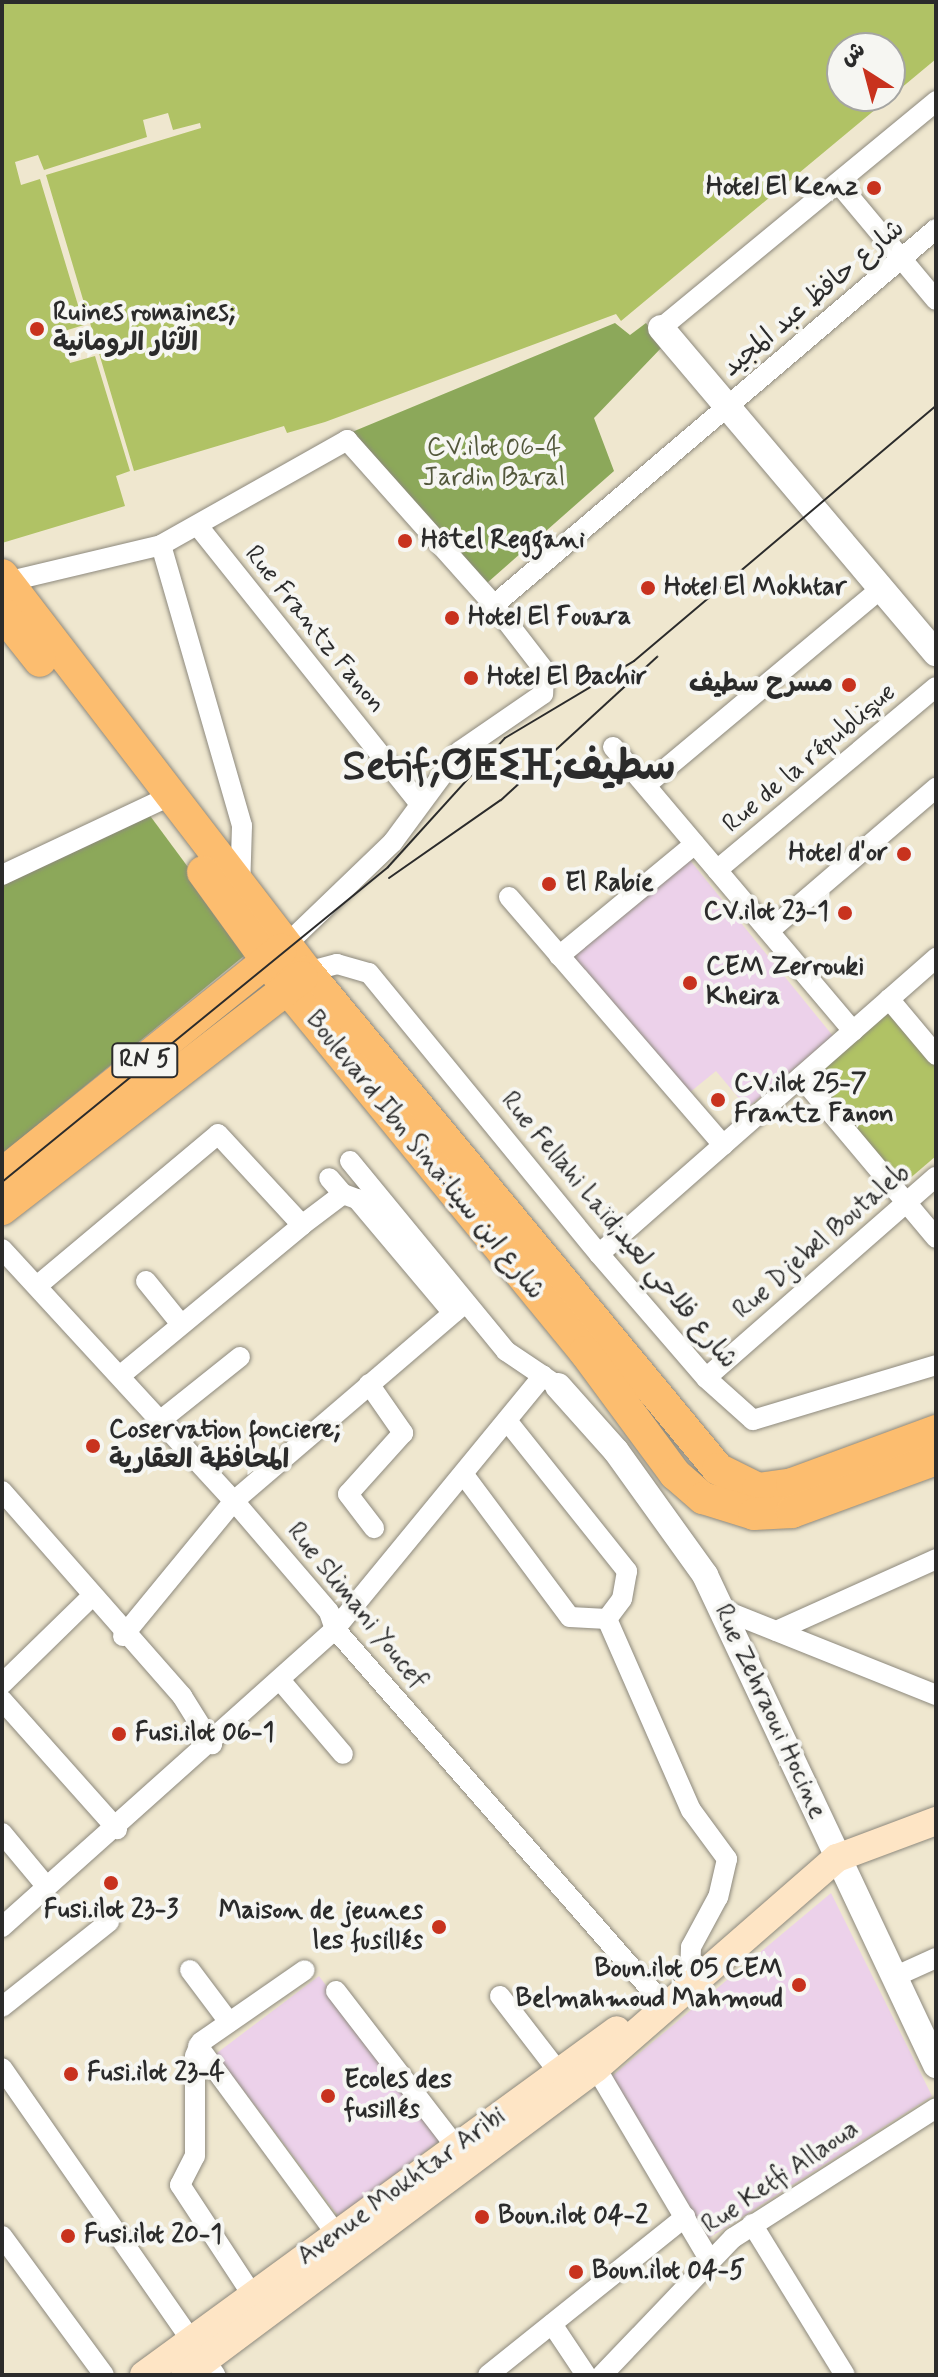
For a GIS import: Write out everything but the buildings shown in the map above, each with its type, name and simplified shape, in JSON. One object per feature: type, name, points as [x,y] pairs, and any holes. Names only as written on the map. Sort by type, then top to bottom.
[{"type":"main road","name":"Boulevard Ibn Sina:شارع ابن سينا","points":[[6,589],[163,797],[276,954],[642,1427],[703,1498],[754,1514],[792,1512],[936,1459]]},
{"type":"main road","name":"Boulevard Ibn Sina:شارع ابن سينا","points":[[163,797],[240,888],[276,954]]},
{"type":"main road","name":"RN 5","points":[[2,1174],[276,954]]},
{"type":"main road","name":"Boulevard Ibn Sina:شارع ابن سينا","points":[[297,980],[668,1405],[718,1469],[758,1489],[936,1431]]},
{"type":"main road","name":"RN 5","points":[[2,1209],[297,980]]},
{"type":"main road","name":"Avenue Mokhtar Aribi","points":[[144,2375],[199,2362],[596,2068],[663,2004],[837,1858],[936,1821]]},
{"type":"main road","name":"Avenue Mokhtar Aribi","points":[[199,2362],[253,2296],[557,2070],[663,2004]]},
{"type":"street","points":[[936,101],[661,328],[725,408],[936,653]]},
{"type":"street","points":[[839,184],[936,300]]},
{"type":"street","name":"شارع حافظ عبد المجيد","points":[[494,605],[936,229]]},
{"type":"street","points":[[6,589],[161,545],[347,440],[494,605],[544,670],[546,686],[537,700],[460,751],[393,842],[276,954]]},
{"type":"street","name":"Rue Frantz Fanon","points":[[198,526],[420,804]]},
{"type":"street","points":[[161,545],[242,826],[240,888]]},
{"type":"street","points":[[646,785],[880,589]]},
{"type":"street","name":"Rue de la république","points":[[717,870],[936,687]]},
{"type":"street","points":[[613,747],[853,1031]]},
{"type":"street","points":[[769,931],[936,788]]},
{"type":"street","points":[[2,875],[163,797]]},
{"type":"street","points":[[559,956],[695,844]]},
{"type":"street","points":[[509,897],[723,1145]]},
{"type":"street","points":[[599,1254],[936,958]]},
{"type":"street","name":"Rue Fellahi Laïd;شارع فلاحي لعيد","points":[[297,980],[337,964],[369,973],[599,1254],[706,1378],[753,1420],[936,1365]]},
{"type":"street","points":[[889,999],[936,1055]]},
{"type":"street","points":[[801,1077],[936,1238]]},
{"type":"street","points":[[37,1286],[218,1134],[249,1151],[302,1225]]},
{"type":"street","points":[[350,1161],[459,1308]]},
{"type":"street","name":"Rue Djebel Boutaleb","points":[[706,1378],[936,1177]]},
{"type":"street","points":[[2,1927],[212,1744],[335,1629],[508,1422],[551,1381],[506,1351],[459,1308],[357,1199],[343,1194],[329,1178]]},
{"type":"street","points":[[121,1375],[180,1323],[343,1194]]},
{"type":"street","name":"Rue Slimani Youcef","points":[[2,1249],[234,1501],[335,1629],[663,2004]]},
{"type":"street","points":[[146,1281],[180,1323]]},
{"type":"street","points":[[123,1636],[234,1501],[459,1308]]},
{"type":"street","points":[[161,1420],[240,1357]]},
{"type":"street","name":"Rue Zehraoui Hocine","points":[[551,1381],[616,1451],[721,1609],[936,2065]]},
{"type":"street","points":[[369,1384],[403,1433],[348,1494],[374,1528]]},
{"type":"street","points":[[616,1451],[668,1405]]},
{"type":"street","points":[[508,1422],[627,1571],[622,1599],[607,1619]]},
{"type":"street","points":[[464,1475],[570,1617],[607,1619]]},
{"type":"street","points":[[2,1491],[123,1636],[182,1696],[212,1744]]},
{"type":"street","points":[[776,1631],[936,1559]]},
{"type":"street","points":[[2,1684],[91,1597]]},
{"type":"street","points":[[721,1609],[936,1695]]},
{"type":"street","points":[[607,1619],[691,1810],[727,1859],[718,1897],[691,1947],[690,1982]]},
{"type":"street","points":[[280,1680],[343,1754]]},
{"type":"street","points":[[4,1705],[117,1829]]},
{"type":"street","points":[[2,1833],[47,1887]]},
{"type":"street","points":[[2,2007],[109,1922]]},
{"type":"street","points":[[894,1977],[936,1958]]},
{"type":"street","points":[[190,1970],[229,2022]]},
{"type":"street","points":[[198,2046],[305,1970]]},
{"type":"street","points":[[336,1991],[456,2147]]},
{"type":"street","points":[[500,1996],[557,2070]]},
{"type":"street","points":[[198,2046],[337,2235]]},
{"type":"street","points":[[198,2046],[195,2156],[180,2185],[253,2296]]},
{"type":"street","points":[[2,2068],[199,2362]]},
{"type":"street","points":[[596,2068],[709,2259]]},
{"type":"street","name":"Rue Ketfi Allaoua","points":[[602,2375],[709,2259],[752,2224],[936,2108]]},
{"type":"street","points":[[488,2375],[685,2217]]},
{"type":"street","points":[[752,2224],[845,2375]]},
{"type":"street","points":[[2,2236],[104,2375]]},
{"type":"street","points":[[552,2324],[586,2375]]},
{"type":"shaded area","name":"CEM Zerrouki Kheira","points":[[689,859],[833,1036],[747,1108],[716,1071],[689,1093],[570,959]]},
{"type":"shaded area","name":"Boun.ilot 05 CEM Belmahmoud Mahmoud","points":[[831,1893],[932,2096],[709,2238],[611,2077]]},
{"type":"shaded area","name":"Ecoles des fusillés","points":[[319,1976],[442,2139],[339,2217],[216,2054]]},
{"type":"green space","points":[[2,2],[936,2],[936,59],[906,84],[906,32],[826,32],[826,112],[872,112],[621,321],[616,314],[325,422],[287,433],[284,426],[134,471],[46,175],[201,128],[200,123],[173,130],[168,113],[143,120],[147,137],[44,170],[38,155],[15,162],[21,185],[40,179],[84,325],[61,332],[70,363],[95,356],[130,471],[116,476],[125,506],[2,543]]},
{"type":"green space","name":"CV.ilot 06-4 Jardin Baral","points":[[615,323],[630,335],[646,323],[663,346],[594,418],[614,471],[487,583],[352,432]]},
{"type":"green space","points":[[148,813],[250,951],[2,1154],[2,886]]},
{"type":"green space","points":[[887,1009],[936,1066],[936,1156],[901,1186],[808,1078]]},
{"type":"tram line","points":[[2,1182],[388,867],[505,738],[634,661],[936,406]]},
{"type":"tram line","points":[[389,878],[501,800],[657,657]]},
{"type":"place","name":"Hotel El Kenz","points":[[874,188]]},
{"type":"place","name":"Ruines romaines; الآثار الرومانية","points":[[37,329]]},
{"type":"place","name":"Hôtel Reggani","points":[[405,541]]},
{"type":"place","name":"Hotel El Mokhtar","points":[[648,588]]},
{"type":"place","name":"Hotel El Fouara","points":[[452,618]]},
{"type":"place","name":"Hotel El Bachir","points":[[471,678]]},
{"type":"place","name":"مسرح سطيف","points":[[849,685]]},
{"type":"place","name":"Hotel d'or","points":[[904,854]]},
{"type":"place","name":"El Rabie","points":[[549,884]]},
{"type":"place","name":"CV.ilot 23-1","points":[[845,913]]},
{"type":"place","name":"CEM Zerrouki Kheira","points":[[690,983]]},
{"type":"place","name":"CV.ilot 25-7 Frantz Fanon","points":[[718,1100]]},
{"type":"place","name":"Coservation fonciere; المحافظة العقارية","points":[[93,1446]]},
{"type":"place","name":"Fusi.ilot 06-1","points":[[119,1734]]},
{"type":"place","name":"Fusi.ilot 23-3","points":[[111,1883]]},
{"type":"place","name":"Maison de jeunes les fusillés","points":[[439,1927]]},
{"type":"place","name":"Boun.ilot 05 CEM Belmahmoud Mahmoud","points":[[799,1985]]},
{"type":"place","name":"Fusi.ilot 23-4","points":[[71,2074]]},
{"type":"place","name":"Ecoles des fusillés","points":[[328,2096]]},
{"type":"place","name":"Boun.ilot 04-2","points":[[482,2217]]},
{"type":"place","name":"Fusi.ilot 20-1","points":[[68,2236]]},
{"type":"place","name":"Boun.ilot 04-5","points":[[576,2272]]},
{"type":"district","name":"Setif;ⵚⵟⵉⴼ;سطيف","points":[[509,768]]}]
